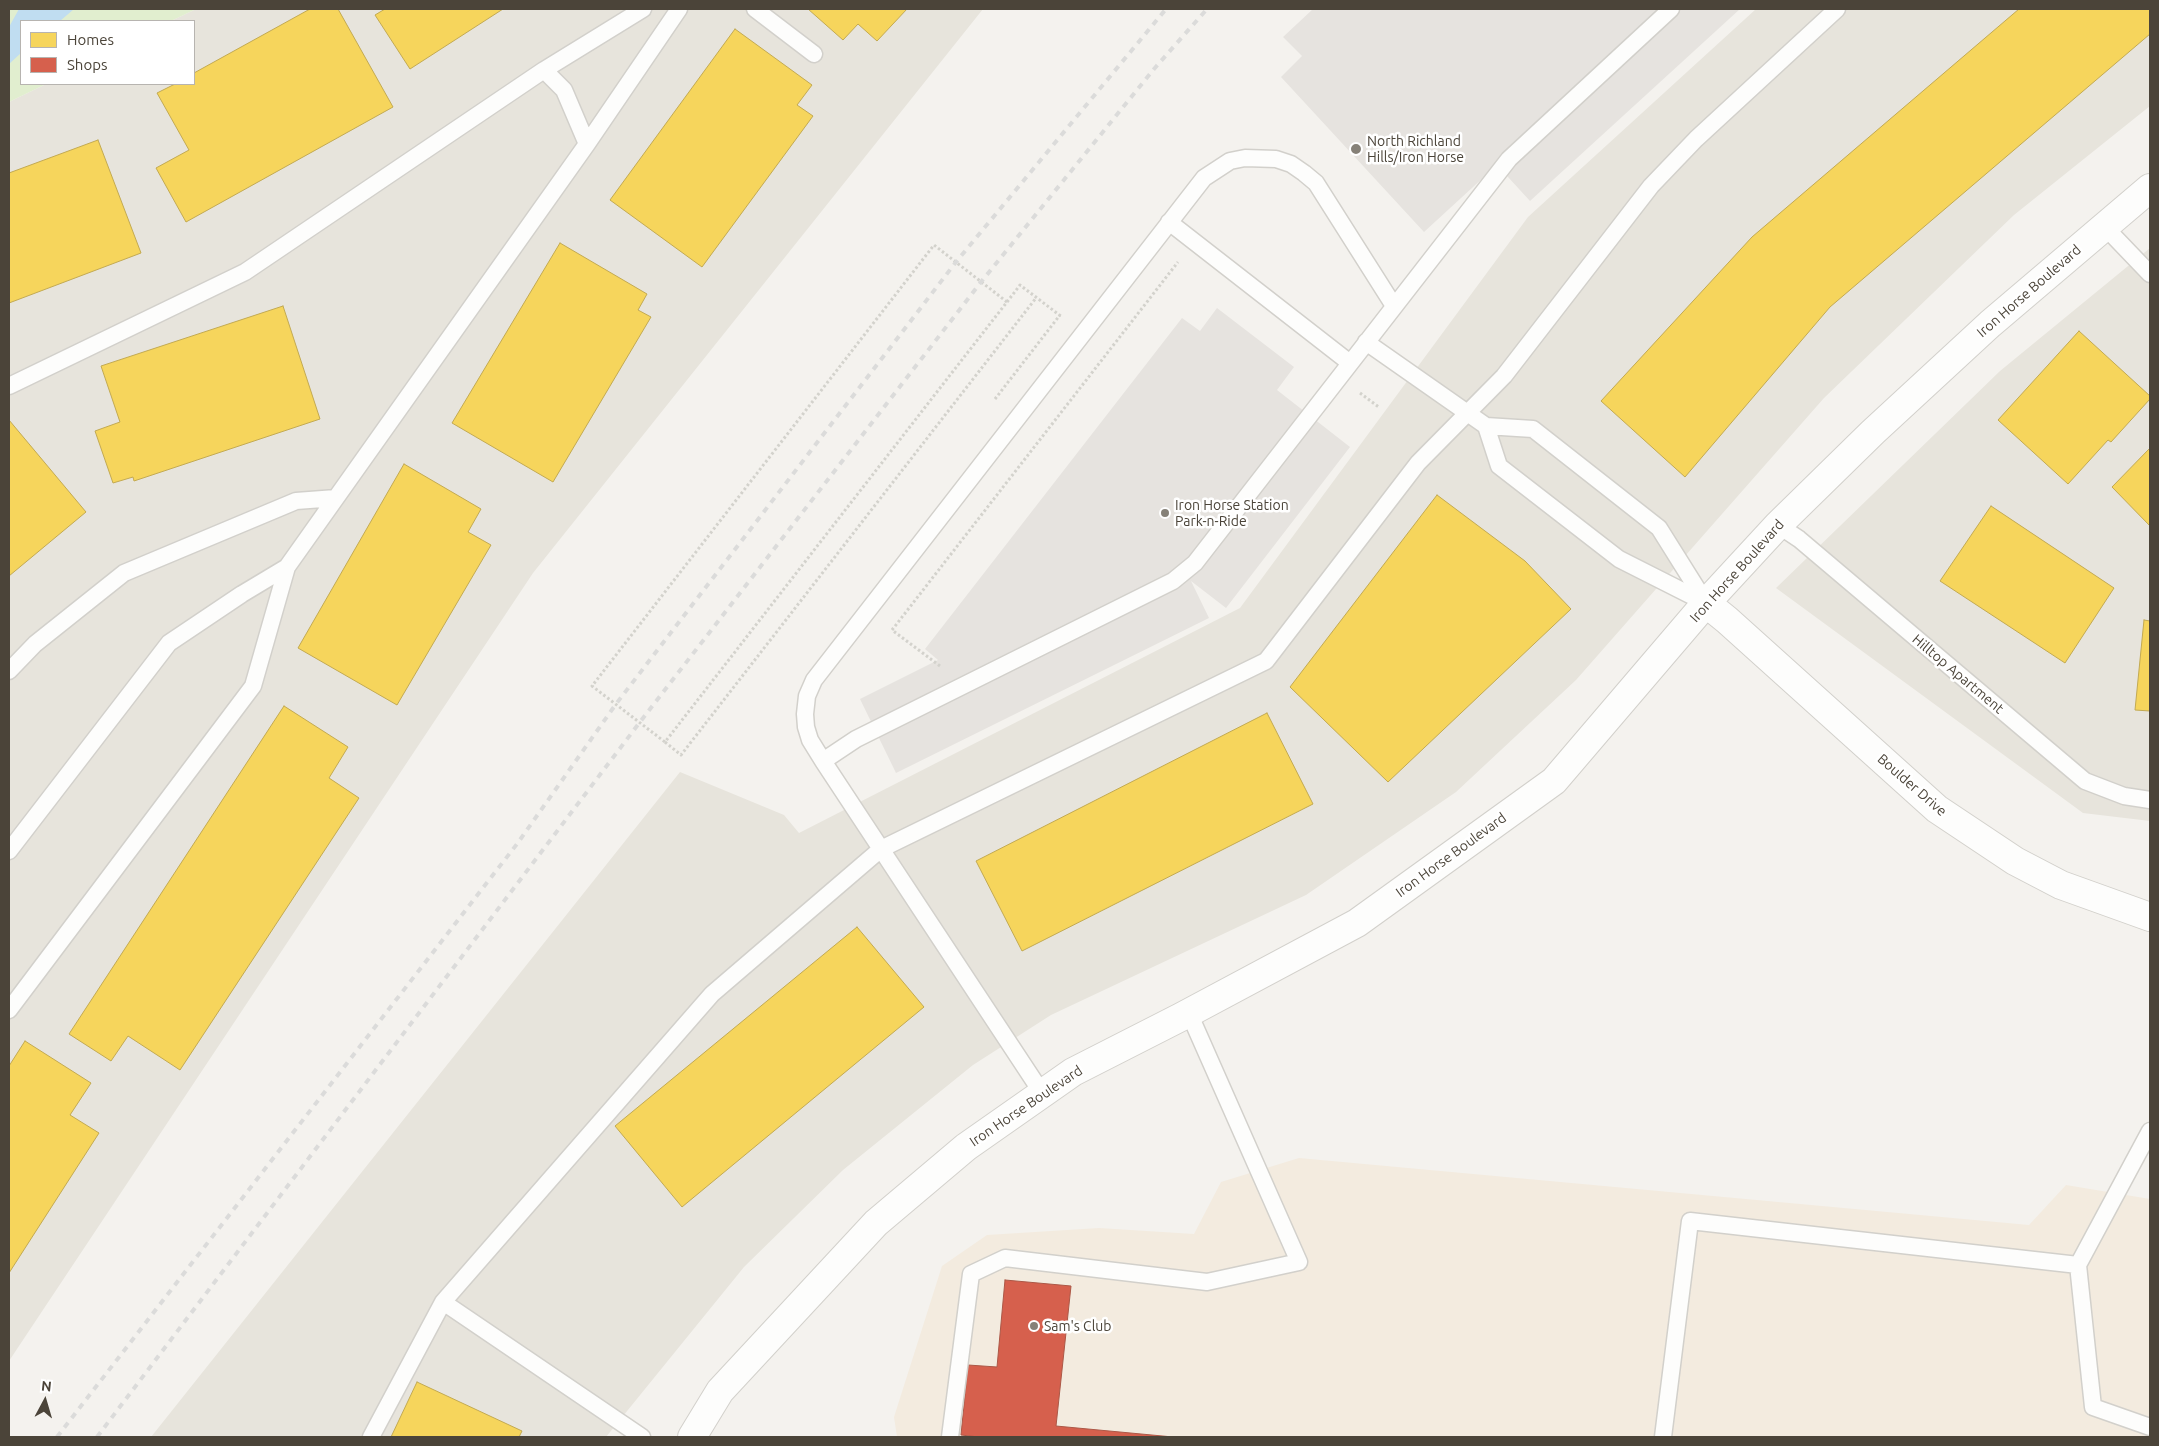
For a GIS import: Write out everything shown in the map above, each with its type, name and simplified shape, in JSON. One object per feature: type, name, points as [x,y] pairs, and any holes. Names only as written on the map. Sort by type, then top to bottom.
[{"type":"street","name":"Iron Horse Boulevard","points":[[692,1437],[720,1392],[876,1224],[966,1146],[1073,1072],[1189,1013],[1357,923],[1554,781],[1706,603],[1778,525],[1873,432],[1990,324],[2150,188]]},
{"type":"street","name":"Boulder Drive","points":[[1706,603],[1937,809],[2015,860],[2061,885],[2150,917]]},
{"type":"lane","points":[[9,386],[245,272],[544,70],[643,9]]},
{"type":"lane","points":[[9,1010],[253,686],[286,567],[586,144],[679,9]]},
{"type":"lane","points":[[755,9],[814,54]]},
{"type":"lane","points":[[823,761],[856,739],[1173,581],[1196,563],[1509,159],[1671,9]]},
{"type":"lane","points":[[371,1437],[444,1302],[712,994],[881,849],[1266,661],[1418,463],[1469,414],[1504,376],[1651,186],[1696,139],[1836,9]]},
{"type":"lane","points":[[544,70],[564,90],[586,144]]},
{"type":"lane","points":[[1042,1093],[812,745],[806,727],[805,714],[807,696],[814,680],[1204,178],[1230,161],[1261,157],[1276,159],[1291,164],[1316,183],[1394,306]]},
{"type":"lane","points":[[1169,222],[1350,363]]},
{"type":"lane","points":[[2104,226],[2150,274]]},
{"type":"lane","points":[[1366,342],[1486,426],[1533,429],[1659,528],[1706,603]]},
{"type":"lane","points":[[1486,426],[1499,466],[1619,559],[1706,603]]},
{"type":"lane","points":[[9,671],[35,644],[124,572],[296,501],[336,498]]},
{"type":"lane","name":"Hilltop Apartment","points":[[1778,525],[1799,539],[2085,781],[2124,796],[2150,800]]},
{"type":"lane","points":[[9,851],[169,643],[286,567]]},
{"type":"lane","points":[[950,1437],[971,1274],[1005,1258],[1207,1282],[1299,1262],[1189,1013]]},
{"type":"lane","points":[[2150,1131],[2078,1265],[2093,1408],[2150,1427]]},
{"type":"lane","points":[[1663,1437],[1690,1222],[2078,1265]]},
{"type":"lane","points":[[444,1302],[642,1437]]},
{"type":"path","points":[[1007,302],[934,246],[592,686],[681,755],[1036,298]]},
{"type":"path","points":[[964,685],[892,630],[1182,256]]},
{"type":"path","points":[[666,742],[1020,285],[1107,352]]},
{"type":"path","points":[[1339,377],[1380,408]]},
{"type":"shaded area","points":[[196,9],[983,9],[533,573],[9,1361],[9,102],[44,85],[195,85],[195,20],[173,20]]},
{"type":"shaded area","points":[[1313,9],[1740,9],[1530,201],[1497,165],[1424,232],[1281,77],[1302,56],[1283,37]]},
{"type":"shaded area","points":[[1756,9],[2150,9],[2150,106],[2014,215],[1824,398],[1576,680],[1456,792],[1306,895],[1051,1015],[973,1065],[843,1170],[744,1267],[606,1437],[151,1437],[680,772],[784,815],[799,833],[1240,608],[1528,217]]},
{"type":"shaded area","points":[[2150,248],[2150,821],[2083,813],[1776,588],[2000,371]]},
{"type":"shaded area","name":"Iron Horse Station Park-n-Ride","points":[[1217,308],[1294,367],[1277,390],[1350,447],[1226,608],[1191,581],[1209,618],[896,773],[860,699],[938,660],[925,649],[1182,318],[1200,331]]},
{"type":"shaded area","points":[[1299,1158],[2029,1225],[2066,1185],[2150,1199],[2150,1437],[897,1437],[894,1417],[942,1266],[987,1235],[1099,1228],[1194,1234],[1221,1182]]},
{"type":"green space","points":[[9,9],[196,9],[173,20],[20,20],[20,85],[44,85],[9,102]]},
{"type":"water","points":[[19,9],[74,9],[61,20],[20,20],[20,54],[9,64],[9,27]]},
{"type":"building: Homes","points":[[310,9],[338,9],[393,107],[186,222],[156,168],[189,150],[157,93],[173,85],[195,85],[195,72]]},
{"type":"building: Homes","points":[[385,9],[503,9],[410,69],[375,15]]},
{"type":"building: Homes","points":[[808,9],[907,9],[877,41],[858,24],[843,40]]},
{"type":"building: Homes","points":[[2019,9],[2150,9],[2150,34],[1830,307],[1685,477],[1601,401],[1752,237]]},
{"type":"building: Homes","points":[[735,29],[812,85],[797,105],[813,116],[702,267],[610,200]]},
{"type":"building: Homes","points":[[98,140],[141,253],[9,303],[9,173]]},
{"type":"building: Homes","points":[[560,243],[647,294],[638,310],[651,317],[553,482],[452,423]]},
{"type":"building: Homes","points":[[283,306],[320,419],[134,481],[133,477],[113,483],[95,431],[120,422],[101,366]]},
{"type":"building: Homes","points":[[2079,331],[2150,396],[2150,399],[2111,442],[2108,440],[2068,484],[1998,420]]},
{"type":"building: Homes","points":[[9,420],[86,512],[9,576]]},
{"type":"building: Homes","points":[[2150,448],[2150,526],[2112,487]]},
{"type":"building: Homes","points":[[404,464],[481,509],[468,532],[491,545],[397,705],[298,648]]},
{"type":"building: Homes","points":[[1437,495],[1525,561],[1571,609],[1388,782],[1290,687]]},
{"type":"building: Homes","points":[[1991,506],[2114,588],[2065,663],[1940,581]]},
{"type":"building: Homes","points":[[2144,620],[2150,621],[2150,711],[2135,710]]},
{"type":"building: Homes","points":[[284,706],[348,747],[329,778],[359,798],[180,1070],[128,1036],[111,1061],[69,1034]]},
{"type":"building: Homes","points":[[1267,713],[1313,804],[1022,951],[976,861]]},
{"type":"building: Homes","points":[[857,927],[924,1007],[682,1207],[615,1126]]},
{"type":"building: Homes","points":[[25,1041],[91,1083],[70,1115],[99,1133],[9,1273],[9,1066]]},
{"type":"building: Homes","points":[[417,1382],[522,1431],[519,1437],[391,1437]]},
{"type":"building: Shops","name":"Sam's Club","points":[[1005,1280],[1071,1286],[1056,1426],[1173,1437],[979,1437],[961,1435],[968,1365],[997,1367]]},
{"type":"railway","points":[[57,1437],[517,844],[616,704],[956,262],[1166,9]]},
{"type":"railway","points":[[97,1437],[640,722],[981,282],[1154,69],[1207,9]]},
{"type":"place","name":"North Richland Hills/Iron Horse","points":[[1356,149]]},
{"type":"place","name":"Iron Horse Station Park-n-Ride","points":[[1165,513]]},
{"type":"place","name":"Sam's Club","points":[[1034,1326]]}]
